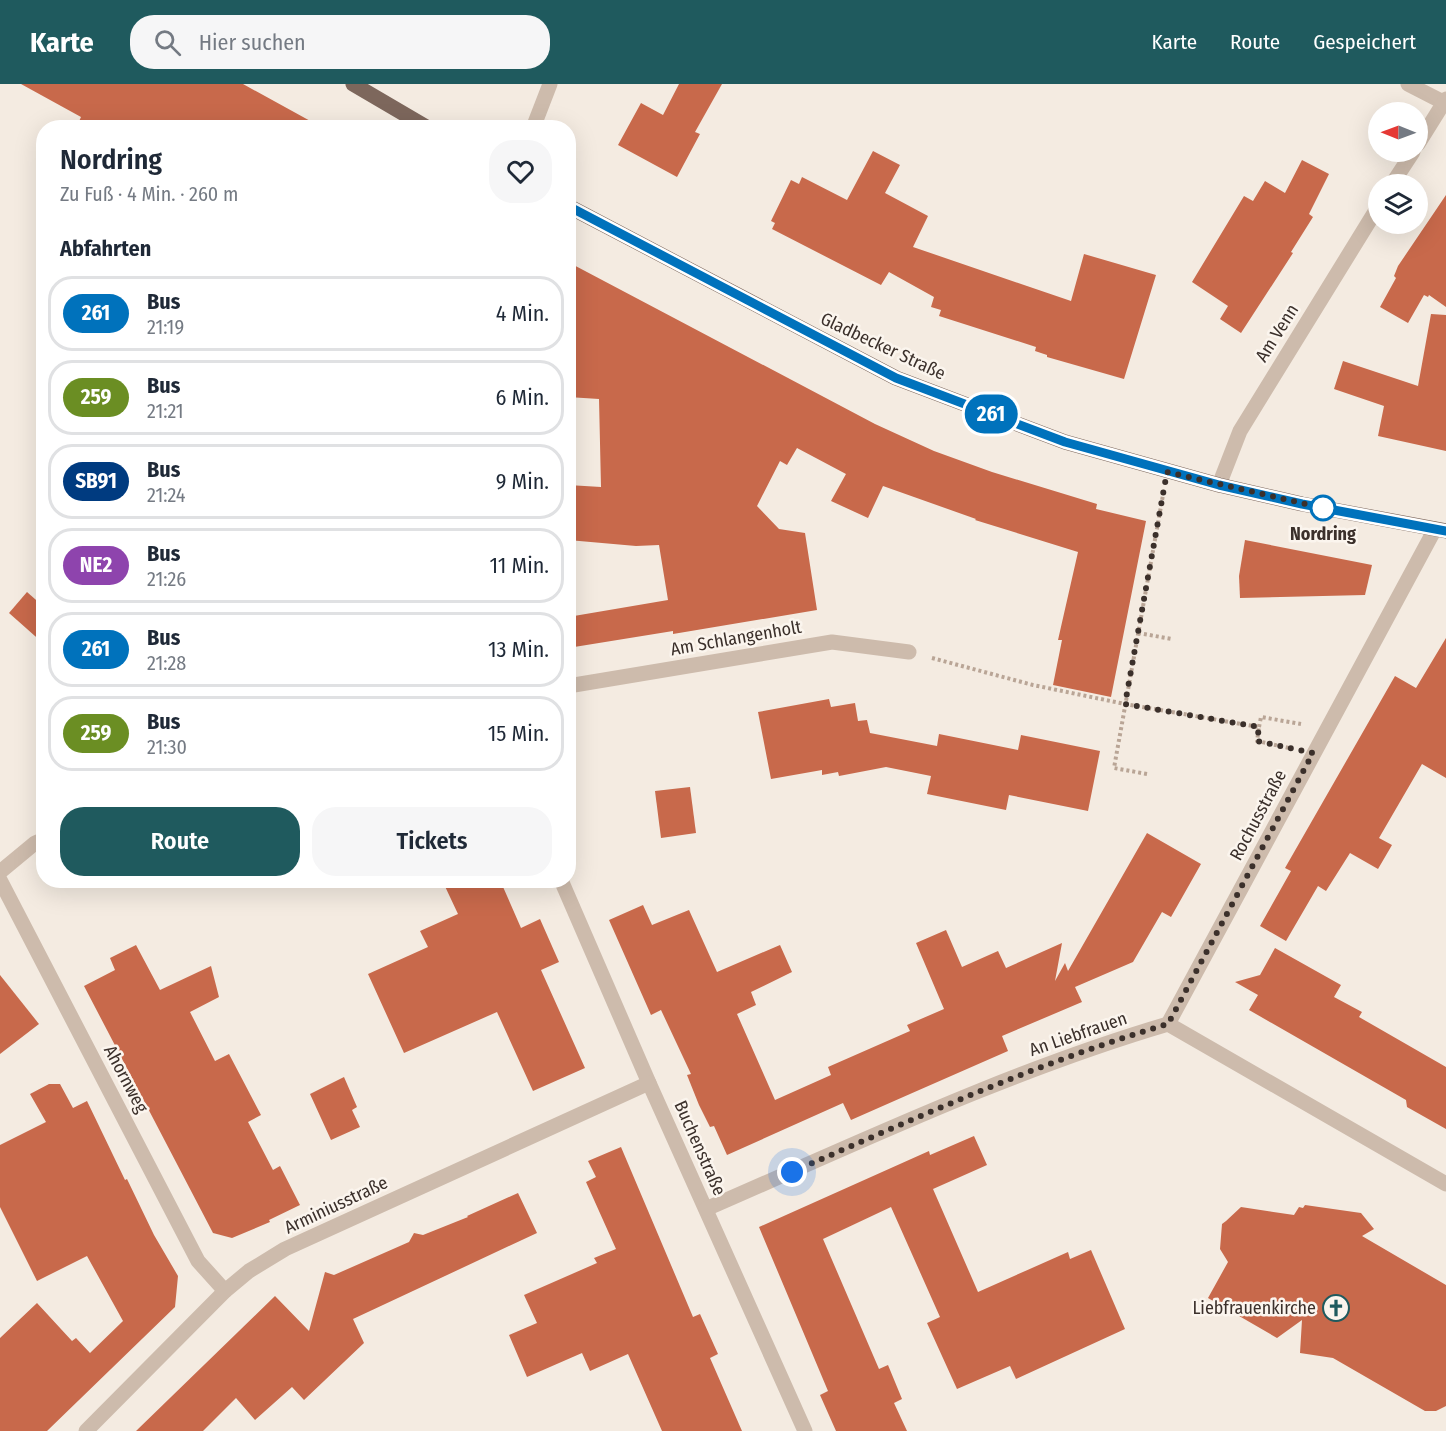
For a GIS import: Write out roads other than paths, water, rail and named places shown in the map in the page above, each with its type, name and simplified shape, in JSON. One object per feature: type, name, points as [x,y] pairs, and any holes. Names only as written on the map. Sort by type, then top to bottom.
[{"type":"main road","points":[[353,84],[414,120]]},
{"type":"main road","name":"Gladbecker Straße","points":[[576,210],[896,378],[1065,442],[1219,485],[1302,504],[1441,530]]},
{"type":"street","points":[[536,120],[550,84]]},
{"type":"street","points":[[1408,84],[1445,100],[1428,128]]},
{"type":"street","name":"Am Venn","points":[[1219,485],[1240,431],[1368,223]]},
{"type":"street","name":"Rochusstraße","points":[[1168,1024],[1326,729],[1441,530]]},
{"type":"street","name":"Am Schlangenholt","points":[[576,685],[832,642],[909,652]]},
{"type":"street","points":[[0,872],[36,842]]},
{"type":"street","name":"Ahornweg","points":[[0,879],[198,1261],[225,1291]]},
{"type":"street","name":"Buchenstraße","points":[[564,888],[805,1431]]},
{"type":"street","points":[[1168,1024],[1446,1184]]},
{"type":"street","name":"An Liebfrauen","points":[[706,1209],[1023,1073],[1168,1024]]},
{"type":"street","name":"Arminiusstraße","points":[[86,1431],[225,1291],[249,1271],[285,1249],[649,1083]]},
{"type":"place","name":"Nordring","points":[[1323,508]]},
{"type":"place","name":"Liebfrauenkirche","points":[[1336,1308]]}]
